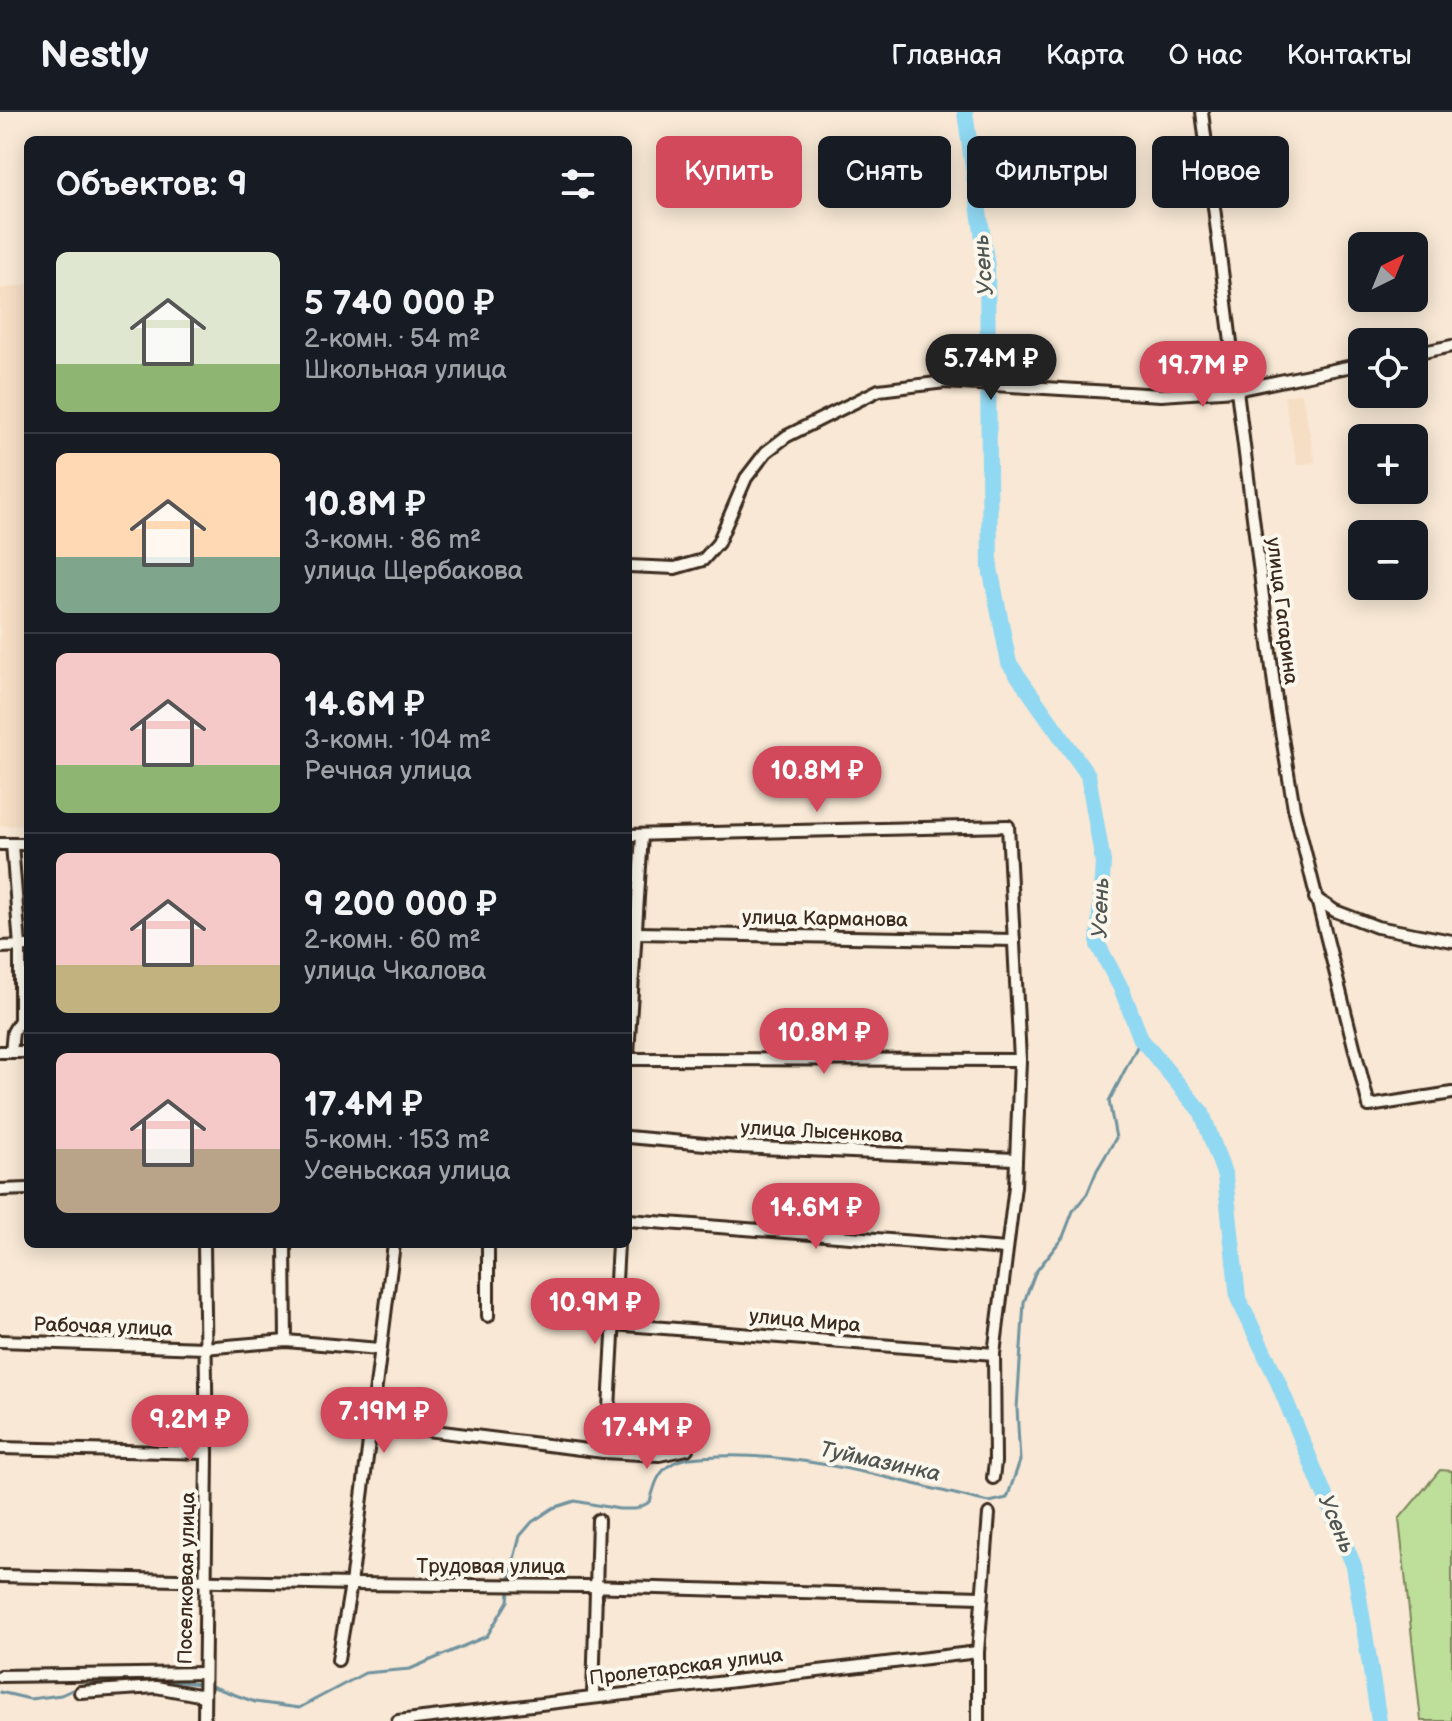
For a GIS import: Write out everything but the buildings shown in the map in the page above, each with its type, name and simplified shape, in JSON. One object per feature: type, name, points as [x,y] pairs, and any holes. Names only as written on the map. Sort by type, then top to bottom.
[{"type":"street","name":"улица Гагарина","points":[[1202,112],[1277,708],[1294,808],[1315,898],[1369,1106],[1452,1093]]},
{"type":"street","points":[[1428,351],[1452,346]]},
{"type":"street","points":[[632,566],[675,568],[703,560],[718,543],[746,478],[766,452],[787,436],[879,390],[945,382],[1161,395],[1236,390],[1348,367]]},
{"type":"street","points":[[632,835],[1008,826],[1020,1060],[1015,1186],[994,1354],[993,1478]]},
{"type":"street","points":[[632,995],[642,835]]},
{"type":"street","points":[[6,844],[24,946],[20,1020],[6,1052]]},
{"type":"street","points":[[1315,898],[1335,911],[1377,927],[1452,941]]},
{"type":"street","name":"улица Карманова","points":[[636,933],[1014,940]]},
{"type":"street","points":[[0,947],[24,946]]},
{"type":"street","points":[[632,1057],[1020,1060]]},
{"type":"street","name":"улица Лысенкова","points":[[632,1137],[738,1147],[1015,1159]]},
{"type":"street","points":[[0,1190],[24,1189]]},
{"type":"street","points":[[632,1220],[1006,1249]]},
{"type":"street","name":"Поселковая улица","points":[[204,1248],[207,1453],[204,1721]]},
{"type":"street","points":[[285,1248],[286,1341]]},
{"type":"street","points":[[338,1660],[351,1584],[393,1248]]},
{"type":"street","points":[[488,1248],[488,1316]]},
{"type":"street","points":[[604,1452],[618,1248]]},
{"type":"street","name":"улица Мира","points":[[613,1324],[994,1354]]},
{"type":"street","name":"Рабочая улица","points":[[0,1341],[204,1348],[286,1341],[379,1349]]},
{"type":"street","points":[[370,1423],[604,1452],[659,1455],[687,1449]]},
{"type":"street","points":[[0,1448],[207,1453]]},
{"type":"street","points":[[978,1721],[978,1652],[989,1514]]},
{"type":"street","points":[[593,1696],[598,1520]]},
{"type":"street","name":"Трудовая улица","points":[[0,1576],[596,1586],[982,1597]]},
{"type":"street","name":"Пролетарская улица","points":[[398,1721],[462,1717],[593,1696],[978,1652]]},
{"type":"street","points":[[0,1676],[204,1685]]},
{"type":"street","points":[[80,1692],[204,1685]]},
{"type":"shaded area","points":[[24,285],[24,825],[0,826],[0,289]]},
{"type":"shaded area","points":[[1302,393],[1315,462],[1297,465],[1284,396]]},
{"type":"green space","points":[[1440,1470],[1452,1471],[1452,1721],[1421,1721],[1399,1519]]},
{"type":"waterway","name":"Усень","points":[[965,112],[987,267],[990,568],[1009,663],[1088,775],[1103,862],[1098,945],[1122,990],[1141,1039],[1202,1113],[1225,1176],[1238,1298],[1276,1377],[1354,1566],[1379,1721]]},
{"type":"waterway","name":"Туймазинка","points":[[208,1685],[255,1702],[299,1708],[365,1673],[410,1669],[487,1636],[508,1601],[511,1570],[520,1536],[532,1522],[553,1508],[575,1501],[636,1509],[650,1502],[662,1472],[687,1458],[752,1456],[787,1459],[855,1470],[989,1502],[1007,1498],[1020,1461],[1017,1408],[1024,1302],[1035,1273],[1063,1237],[1073,1211],[1087,1194],[1116,1138],[1109,1101],[1141,1039]]},
{"type":"waterway","name":"Туймазинка","points":[[0,1692],[30,1699],[61,1695],[83,1685],[129,1679]]},
{"type":"waterway","name":"Туймазинка","points":[[152,1679],[200,1684]]}]
